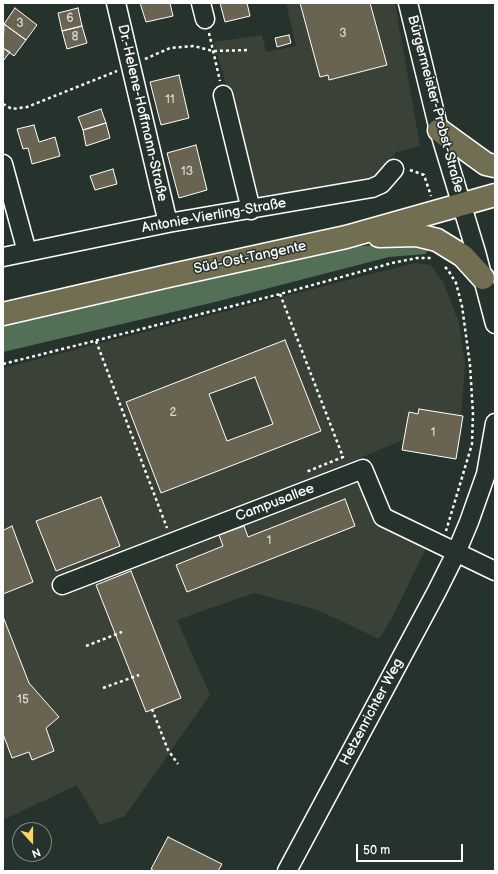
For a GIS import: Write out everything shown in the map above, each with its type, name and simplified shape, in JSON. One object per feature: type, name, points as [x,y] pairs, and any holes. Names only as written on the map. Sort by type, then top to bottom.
[{"type":"main road","points":[[439,130],[486,164],[495,166]]},
{"type":"main road","name":"Süd-Ost-Tangente","points":[[3,314],[346,237],[495,195]]},
{"type":"main road","points":[[346,237],[417,235],[438,240],[463,256],[483,278]]},
{"type":"street","name":"Dr.-Helene-Hoffmann-Straße","points":[[116,3],[132,65],[168,223]]},
{"type":"street","name":"Bürgermeister-Probst-Straße","points":[[408,3],[439,130],[462,205]]},
{"type":"street","points":[[223,95],[251,210]]},
{"type":"street","points":[[3,164],[27,252]]},
{"type":"street","name":"Antonie-Vierling-Straße","points":[[3,257],[168,223],[251,210],[372,188],[381,184],[394,169]]},
{"type":"street","points":[[462,205],[495,324]]},
{"type":"street","name":"Hetzenrichter Weg","points":[[287,871],[456,553],[486,474],[495,423]]},
{"type":"street","name":"Campusallee","points":[[62,586],[363,469],[383,517],[456,553]]},
{"type":"street","points":[[456,553],[495,571]]},
{"type":"path","points":[[203,11],[223,95]]},
{"type":"path","points":[[3,104],[12,109],[27,106],[132,65],[170,48],[194,46],[213,51],[249,50]]},
{"type":"path","points":[[3,364],[280,294],[392,263],[417,258],[434,258]]},
{"type":"path","points":[[443,266],[448,270],[456,283],[462,306],[470,365],[473,414],[472,444],[444,538],[456,553]]},
{"type":"path","points":[[280,294],[343,457],[299,475]]},
{"type":"path","points":[[96,341],[167,527]]},
{"type":"path","points":[[462,477],[469,480]]},
{"type":"path","points":[[163,547],[157,531],[174,524]]},
{"type":"path","points":[[86,646],[122,632]]},
{"type":"path","points":[[103,688],[139,674]]},
{"type":"path","points":[[152,710],[168,750],[178,764]]},
{"type":"shaded area","points":[[286,3],[395,3],[420,146],[396,152],[374,180],[259,202],[214,42],[262,35],[266,52],[296,46]]},
{"type":"shaded area","points":[[415,263],[431,265],[443,282],[459,323],[465,365],[461,416],[150,545],[356,478],[374,521],[428,544],[392,618],[379,639],[318,610],[254,593],[177,620],[210,695],[125,816],[100,825],[77,785],[3,820],[3,368]]},
{"type":"green space","points":[[430,240],[426,254],[389,257],[211,303],[3,352],[3,325],[352,247]]},
{"type":"building","points":[[140,3],[170,3],[173,16],[146,22]]},
{"type":"building","points":[[220,3],[247,3],[250,16],[225,22]]},
{"type":"building","points":[[300,3],[370,3],[387,65],[329,80],[328,75],[320,77]]},
{"type":"building","points":[[15,8],[37,25],[26,40],[4,24]]},
{"type":"building","points":[[78,8],[82,26],[62,31],[58,13]]},
{"type":"building","points":[[4,24],[26,40],[14,56],[3,48]]},
{"type":"building","points":[[82,26],[87,43],[67,49],[62,31]]},
{"type":"building","points":[[289,35],[291,43],[277,47],[275,38]]},
{"type":"building","points":[[3,48],[10,52],[3,61]]},
{"type":"building","points":[[179,75],[189,118],[161,125],[150,82]]},
{"type":"building","points":[[101,109],[106,123],[83,130],[78,117]]},
{"type":"building","points":[[106,123],[110,138],[86,146],[83,130]]},
{"type":"building","points":[[34,125],[39,142],[55,137],[60,156],[32,164],[28,148],[23,149],[17,129]]},
{"type":"building","points":[[196,145],[207,190],[179,198],[167,153]]},
{"type":"building","points":[[113,169],[117,184],[95,190],[90,176]]},
{"type":"building","points":[[285,340],[321,431],[161,493],[126,402]],"holes":[[[255,377],[273,424],[227,441],[209,394]]]},
{"type":"building","points":[[419,409],[463,416],[456,459],[402,450],[409,412],[418,414]]},
{"type":"building","points":[[101,497],[120,546],[56,571],[36,521]]},
{"type":"building","points":[[345,499],[355,526],[187,592],[176,565],[223,546],[219,535],[244,526],[248,537]]},
{"type":"building","points":[[12,526],[33,582],[3,594],[3,528],[4,530]]},
{"type":"building","points":[[131,571],[181,698],[146,712],[96,585]]},
{"type":"building","points":[[4,619],[29,683],[59,717],[46,728],[54,751],[32,760],[29,752],[12,758],[3,734]]},
{"type":"building","points":[[168,837],[222,864],[218,871],[155,871],[151,869]]}]
